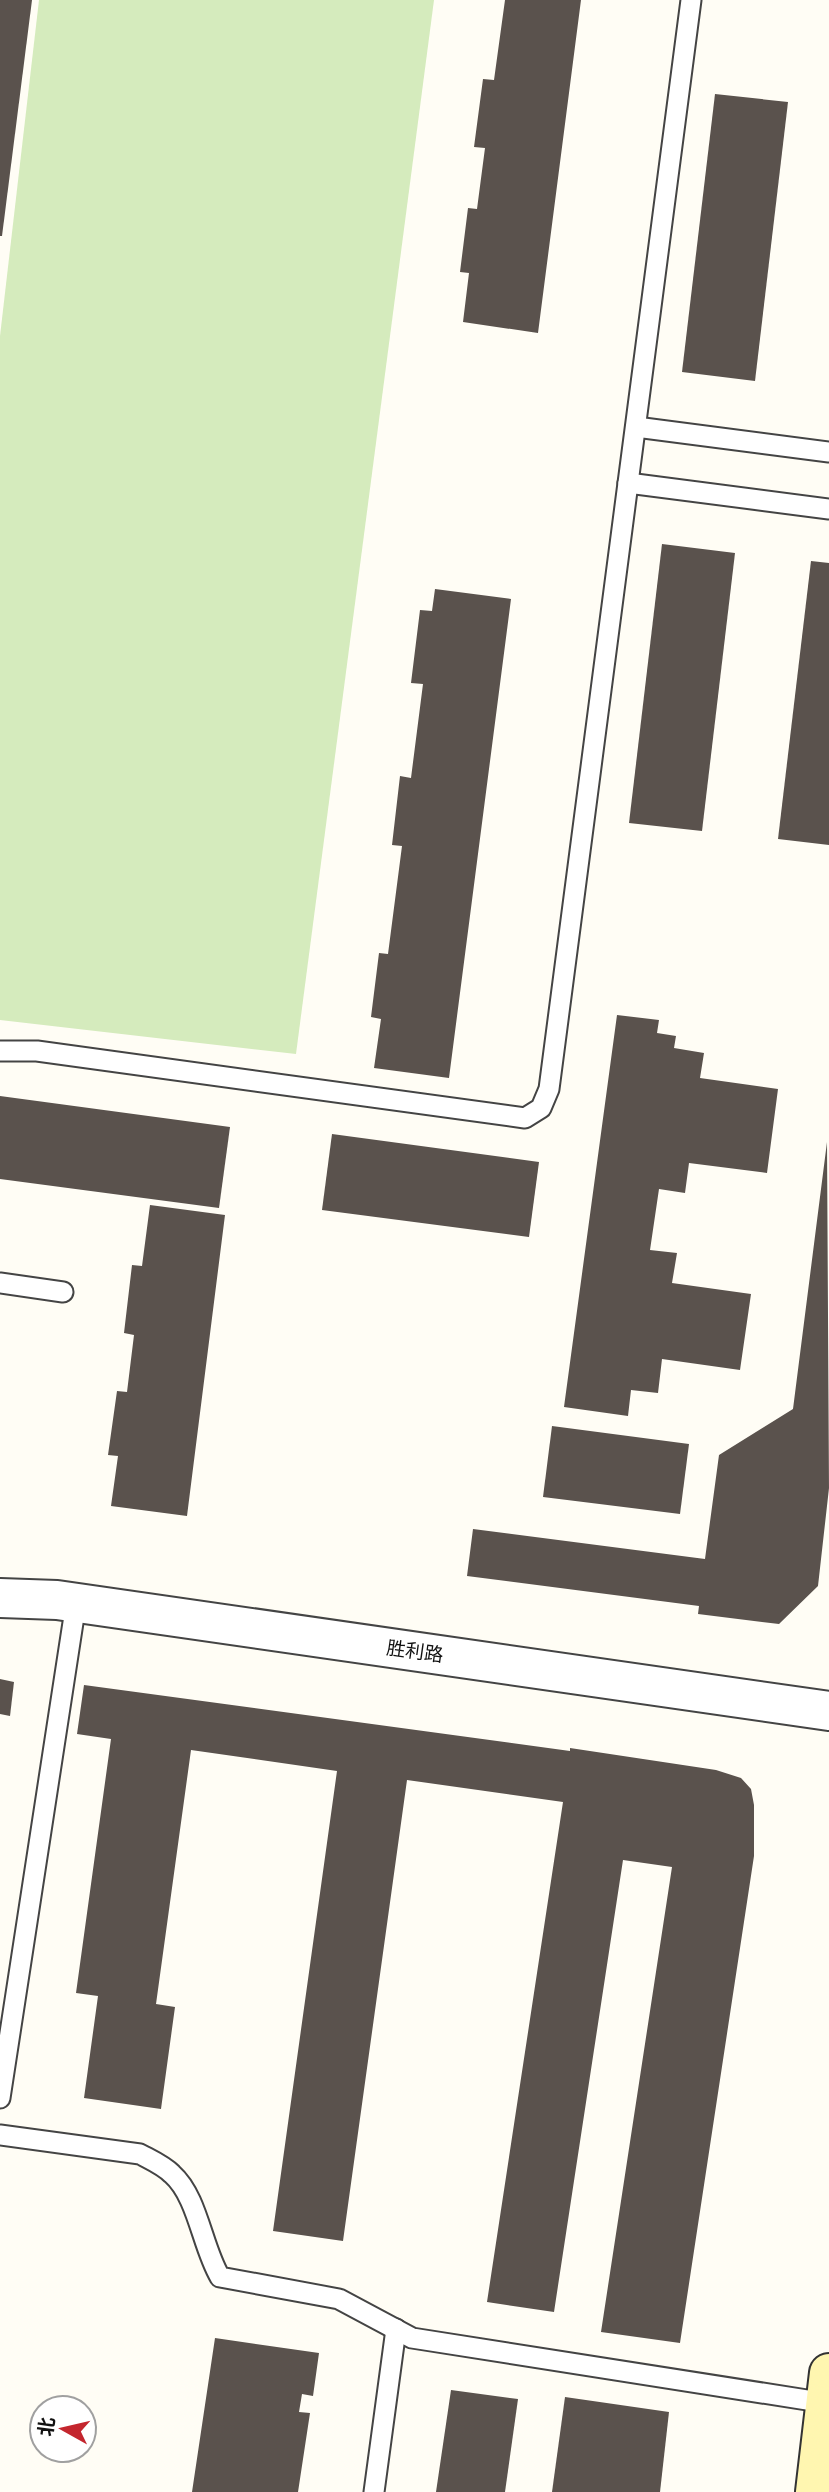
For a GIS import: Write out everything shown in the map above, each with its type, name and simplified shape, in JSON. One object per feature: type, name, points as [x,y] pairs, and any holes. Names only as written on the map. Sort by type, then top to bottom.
[{"type":"street","name":"胜利路","points":[[0,1598],[76,1603],[829,1711]]},
{"type":"street","points":[[815,2492],[827,2388]]},
{"type":"lane","points":[[0,1051],[37,1051],[525,1118],[541,1108],[550,1089],[691,0]]},
{"type":"lane","points":[[636,427],[829,452]]},
{"type":"lane","points":[[628,483],[829,509]]},
{"type":"lane","points":[[0,1283],[63,1292]]},
{"type":"lane","points":[[0,2098],[76,1603]]},
{"type":"lane","points":[[0,2135],[140,2154],[149,2158],[174,2175],[185,2193],[220,2277],[339,2299],[412,2338],[827,2388]]},
{"type":"lane","points":[[374,2492],[396,2329]]},
{"type":"green space","points":[[39,0],[434,0],[296,1054],[0,1020],[0,336]]},
{"type":"building","points":[[0,0],[32,0],[2,236],[0,236]]},
{"type":"building","points":[[505,0],[581,0],[538,333],[463,322],[469,273],[460,272],[468,208],[477,209],[485,148],[474,147],[483,79],[494,80]]},
{"type":"building","points":[[715,94],[788,102],[755,381],[682,372]]},
{"type":"building","points":[[662,544],[735,553],[702,831],[629,823]]},
{"type":"building","points":[[811,561],[829,563],[829,845],[778,839]]},
{"type":"building","points":[[435,589],[511,599],[449,1078],[374,1068],[381,1019],[371,1017],[379,953],[388,954],[402,846],[392,845],[400,776],[411,778],[423,684],[411,683],[420,610],[432,611]]},
{"type":"building","points":[[617,1015],[659,1020],[657,1033],[676,1036],[674,1048],[704,1053],[700,1078],[778,1089],[767,1173],[689,1163],[685,1193],[659,1189],[650,1250],[677,1253],[672,1283],[751,1294],[740,1370],[662,1359],[658,1393],[631,1390],[628,1416],[564,1407]]},
{"type":"building","points":[[0,1096],[230,1127],[219,1208],[0,1179]]},
{"type":"building","points":[[332,1134],[539,1162],[529,1237],[322,1210]]},
{"type":"building","points":[[827,1142],[829,1488],[818,1586],[779,1624],[698,1614],[699,1606],[467,1576],[473,1529],[705,1559],[719,1455],[793,1409]]},
{"type":"building","points":[[150,1205],[225,1215],[187,1516],[111,1506],[118,1456],[108,1455],[117,1391],[127,1392],[134,1335],[124,1333],[132,1265],[142,1266]]},
{"type":"building","points":[[552,1426],[689,1444],[680,1514],[543,1497]]},
{"type":"building","points":[[0,1679],[14,1682],[10,1716],[0,1714]]},
{"type":"building","points":[[84,1685],[570,1751],[570,1748],[716,1770],[741,1778],[751,1789],[754,1805],[754,1856],[680,2343],[601,2332],[672,1867],[623,1860],[554,2312],[487,2302],[563,1802],[407,1780],[343,2241],[273,2231],[337,1771],[191,1750],[156,2004],[175,2007],[161,2109],[84,2098],[98,1996],[76,1993],[111,1739],[77,1734]]},
{"type":"building","points":[[215,2338],[319,2353],[313,2396],[302,2394],[299,2412],[310,2413],[298,2492],[192,2492]]},
{"type":"building","points":[[451,2390],[518,2399],[505,2492],[436,2492]]},
{"type":"building","points":[[565,2397],[669,2412],[660,2492],[552,2492]]}]
